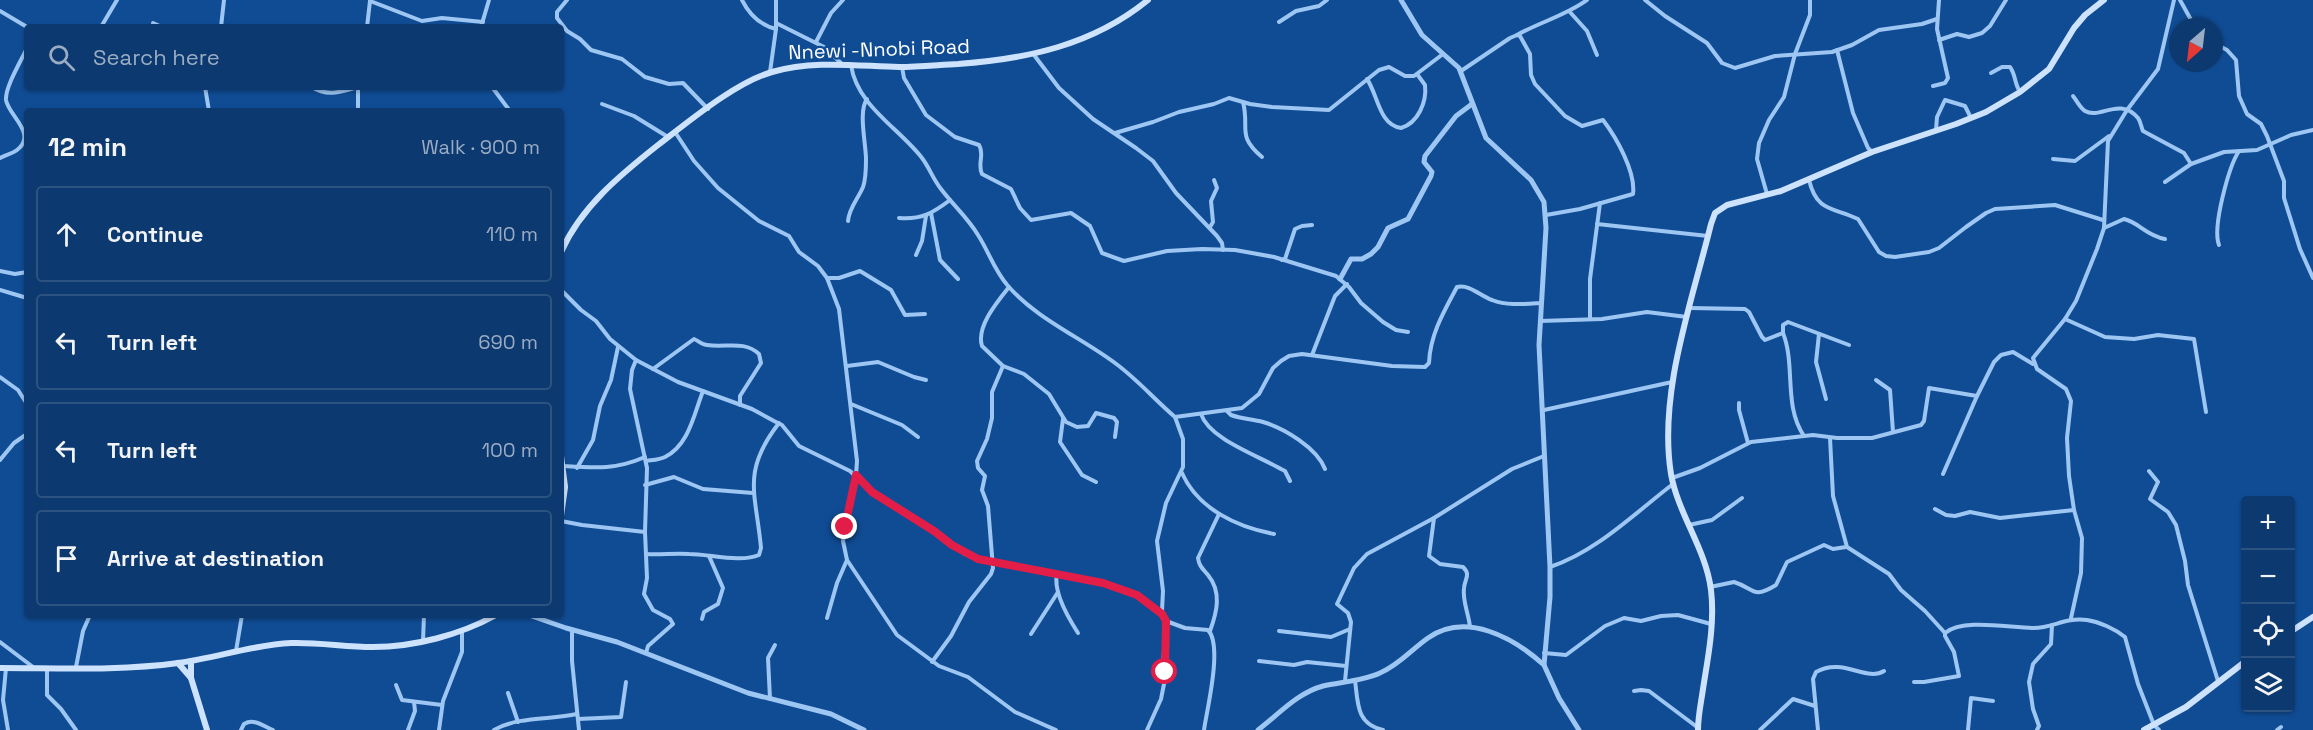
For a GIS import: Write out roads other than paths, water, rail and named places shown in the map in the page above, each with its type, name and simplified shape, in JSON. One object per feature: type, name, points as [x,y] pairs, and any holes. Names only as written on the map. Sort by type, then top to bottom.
[{"type":"main road","points":[[1698,729],[1711,624],[1710,587],[1704,563],[1673,481],[1667,417],[1687,318],[1712,219],[1720,208],[1727,205],[1767,195],[1809,180],[1872,152],[1971,118],[2020,92],[2049,69],[2074,28],[2085,15],[2104,0]]},
{"type":"main road","name":"Nnewi -Nnobi Road","points":[[564,239],[610,185],[668,137],[741,86],[770,72],[810,64],[902,67],[989,61],[1034,55],[1093,35],[1130,15],[1145,1]]},
{"type":"main road","points":[[564,476],[564,494]]},
{"type":"main road","points":[[2295,629],[2313,617]]},
{"type":"main road","points":[[3,668],[146,666],[191,661],[236,651],[291,643],[396,646],[423,641],[490,618]]},
{"type":"main road","points":[[191,661],[191,678],[207,730]]},
{"type":"main road","points":[[178,663],[191,678]]},
{"type":"main road","points":[[2144,730],[2156,728],[2241,665]]},
{"type":"street","points":[[103,24],[117,0]]},
{"type":"street","points":[[221,24],[224,0]]},
{"type":"street","points":[[482,24],[489,0]]},
{"type":"street","points":[[562,24],[557,18],[557,12],[567,0]]},
{"type":"street","points":[[742,0],[752,16],[764,25],[776,26],[816,42],[830,51],[843,64]]},
{"type":"street","points":[[770,72],[776,26],[776,0]]},
{"type":"street","points":[[816,42],[831,13],[843,0]]},
{"type":"street","points":[[1279,22],[1296,11],[1318,6],[1327,0]]},
{"type":"street","points":[[1401,0],[1422,35],[1461,71],[1486,138],[1537,188],[1544,202],[1545,254],[1539,345],[1550,567],[1548,632],[1544,665],[1559,698],[1579,730]]},
{"type":"street","points":[[1461,71],[1540,22],[1569,11],[1587,0]]},
{"type":"street","points":[[1645,0],[1701,39],[1722,63],[1735,68],[1775,56],[1838,50],[1879,30],[1922,24],[1937,19]]},
{"type":"street","points":[[1767,195],[1757,159],[1759,143],[1769,120],[1784,97],[1795,54],[1810,15],[1810,0]]},
{"type":"street","points":[[1933,86],[1947,81],[1937,19],[1939,0]]},
{"type":"street","points":[[1940,40],[1957,34],[1969,37],[1982,33],[1990,26],[2006,0]]},
{"type":"street","points":[[2053,159],[2075,161],[2109,136],[2158,69],[2174,0]]},
{"type":"street","points":[[2180,0],[2190,18]]},
{"type":"street","points":[[367,24],[370,1],[422,21],[442,18],[476,24]]},
{"type":"street","points":[[0,11],[24,25]]},
{"type":"street","points":[[1569,11],[1589,34],[1597,55]]},
{"type":"street","points":[[564,27],[596,52],[622,58],[645,77],[669,84],[683,83],[708,109]]},
{"type":"street","points":[[1517,35],[1522,38],[1530,54],[1534,84],[1565,116],[1582,126],[1603,120],[1617,140],[1632,178],[1634,193],[1546,215]]},
{"type":"street","points":[[2223,48],[2236,60],[2236,81],[2247,114],[2263,127],[2284,181],[2284,198],[2300,249],[2313,278]]},
{"type":"street","points":[[1838,50],[1853,113],[1868,148],[1872,152]]},
{"type":"street","points":[[1115,133],[1154,122],[1179,111],[1214,104],[1226,99],[1283,108],[1329,110],[1367,79],[1385,68],[1394,69],[1405,76],[1417,74],[1444,53]]},
{"type":"street","points":[[0,158],[17,150],[23,141],[23,128],[9,109],[6,98],[24,55]]},
{"type":"street","points":[[1034,55],[1063,92],[1099,123],[1153,161],[1176,193],[1210,227],[1222,243],[1235,250]]},
{"type":"street","points":[[851,65],[852,72],[867,99],[895,132],[924,160],[932,177],[978,234],[995,270],[1009,287],[1036,311],[1139,382],[1175,417],[1183,439],[1184,451],[1182,473],[1166,503],[1157,541],[1163,591],[1162,614]]},
{"type":"street","points":[[902,67],[904,78],[924,112],[955,137],[980,145],[982,174],[1011,189],[1020,208],[1031,220],[1071,213],[1090,226],[1102,253],[1124,261],[1167,251],[1222,249],[1282,260],[1340,279],[1347,284],[1361,303],[1383,322],[1396,330],[1408,332]]},
{"type":"street","points":[[1991,74],[2002,67],[2010,67],[2014,74],[2015,85],[2020,92]]},
{"type":"street","points":[[1367,79],[1374,90],[1380,112],[1392,125],[1401,128],[1414,120],[1424,102],[1425,85],[1417,74]]},
{"type":"street","points":[[206,90],[208,108]]},
{"type":"street","points":[[318,90],[333,93],[346,90]]},
{"type":"street","points":[[358,90],[358,108]]},
{"type":"street","points":[[494,90],[508,108]]},
{"type":"street","points":[[2073,96],[2085,111],[2092,113],[2118,108],[2127,110],[2139,118],[2143,131],[2184,153],[2191,164]]},
{"type":"street","points":[[848,221],[850,211],[864,184],[866,159],[863,112],[867,99]]},
{"type":"street","points":[[1936,130],[1937,117],[1945,99],[1965,105],[1971,118]]},
{"type":"street","points":[[1243,102],[1246,137],[1251,147],[1262,157]]},
{"type":"street","points":[[602,104],[634,116],[668,137]]},
{"type":"street","points":[[1340,279],[1351,259],[1362,259],[1371,254],[1378,247],[1388,228],[1408,219],[1431,176],[1432,172],[1424,162],[1425,156],[1456,116],[1472,104]]},
{"type":"street","points":[[2164,182],[2191,164],[2224,152],[2257,150],[2291,135],[2313,130]]},
{"type":"street","points":[[675,132],[694,161],[718,188],[759,221],[789,236],[799,252],[818,266],[827,278],[839,309],[857,461],[843,541],[847,560],[897,635],[932,662],[968,677],[1015,712],[1056,730]]},
{"type":"street","points":[[2034,365],[2033,358],[2065,319],[2076,301],[2104,228],[2109,136]]},
{"type":"street","points":[[2219,244],[2216,233],[2218,216],[2234,159],[2240,150]]},
{"type":"street","points":[[1210,227],[1213,222],[1211,201],[1217,188],[1214,180]]},
{"type":"street","points":[[1809,180],[1814,197],[1819,203],[1830,210],[1858,219],[1879,252],[1890,257],[1929,252],[1939,248],[1979,218],[1995,210],[2055,205],[2103,220]]},
{"type":"street","points":[[899,218],[915,219],[926,216],[950,200]]},
{"type":"street","points":[[1590,319],[1590,279],[1600,203]]},
{"type":"street","points":[[931,213],[940,260],[958,279]]},
{"type":"street","points":[[916,255],[922,241],[926,216]]},
{"type":"street","points":[[2104,228],[2124,219],[2147,233],[2165,239]]},
{"type":"street","points":[[1597,224],[1707,236]]},
{"type":"street","points":[[1282,260],[1285,259],[1295,229],[1312,225]]},
{"type":"street","points":[[1222,243],[1222,249]]},
{"type":"street","points":[[827,278],[838,278],[860,270],[891,290],[905,315],[925,314]]},
{"type":"street","points":[[0,271],[15,274],[24,272]]},
{"type":"street","points":[[1312,355],[1335,296],[1347,284]]},
{"type":"street","points":[[1009,287],[989,316],[980,338],[982,346],[1003,366],[1024,374],[1049,394],[1063,420],[1074,427],[1081,427],[1088,426],[1096,413],[1114,418],[1117,422],[1115,437]]},
{"type":"street","points":[[1175,417],[1242,408],[1259,394],[1274,368],[1281,361],[1295,355],[1425,367],[1429,363],[1432,341],[1442,316],[1457,287],[1468,287],[1495,302],[1541,303]]},
{"type":"street","points":[[0,290],[24,297]]},
{"type":"street","points":[[564,293],[580,310],[596,321],[618,347],[636,360],[678,382],[761,413],[779,423],[799,446],[823,460],[846,468],[872,492],[959,550],[978,559],[1058,574],[1129,591],[1162,614],[1166,621],[1163,692],[1147,730]]},
{"type":"street","points":[[1690,308],[1745,309],[1764,339],[1783,333]]},
{"type":"street","points":[[1540,321],[1590,319],[1647,312],[1687,318]]},
{"type":"street","points":[[2065,319],[2105,337],[2134,339],[2158,335],[2194,339],[2206,412]]},
{"type":"street","points":[[1805,436],[1791,400],[1790,364],[1783,325],[1786,321],[1849,345]]},
{"type":"street","points":[[1819,334],[1816,362],[1826,399]]},
{"type":"street","points":[[653,369],[694,339],[704,345],[737,345],[752,349],[759,354],[761,363],[742,392],[740,405]]},
{"type":"street","points":[[577,468],[593,440],[600,406],[611,380],[618,347]]},
{"type":"street","points":[[1943,474],[1977,396],[1994,362],[2001,355],[2013,352],[2066,389],[2071,400],[2067,455],[2074,510],[2082,538],[2081,573],[2071,618]]},
{"type":"street","points":[[636,360],[630,389],[645,459],[647,578],[644,594],[657,614],[670,620],[673,624],[648,646],[646,653]]},
{"type":"street","points":[[847,366],[878,362],[926,380]]},
{"type":"street","points":[[932,662],[951,636],[974,594],[991,574],[994,562],[990,543],[988,506],[982,490],[985,476],[978,468],[977,461],[987,439],[992,418],[992,392],[1003,366]]},
{"type":"street","points":[[0,377],[18,390],[24,399]]},
{"type":"street","points":[[1876,380],[1890,390],[1893,432]]},
{"type":"street","points":[[1544,410],[1673,382]]},
{"type":"street","points":[[1550,567],[1579,555],[1627,522],[1673,481],[1748,443],[1805,436],[1872,438],[1923,424],[1928,388],[1977,396]]},
{"type":"street","points":[[564,466],[606,469],[645,459],[664,458],[680,445],[693,421],[703,392]]},
{"type":"street","points":[[1739,403],[1738,410],[1748,443]]},
{"type":"street","points":[[851,404],[907,428],[918,437]]},
{"type":"street","points":[[1227,411],[1231,415],[1264,422],[1286,431],[1318,456],[1325,469]]},
{"type":"street","points":[[1201,414],[1203,420],[1216,432],[1230,442],[1285,471],[1290,481]]},
{"type":"street","points":[[1063,420],[1060,442],[1082,475],[1096,482]]},
{"type":"street","points":[[646,554],[747,558],[759,555],[762,548],[753,493],[755,472],[762,450],[779,423]]},
{"type":"street","points":[[0,460],[14,443],[24,436]]},
{"type":"street","points":[[1830,438],[1833,496],[1847,547]]},
{"type":"street","points":[[1346,681],[1350,617],[1337,604],[1359,561],[1367,554],[1434,518],[1512,469],[1544,456]]},
{"type":"street","points":[[2149,471],[2158,482],[2150,499],[2168,512],[2176,525],[2186,561],[2188,585],[2218,681]]},
{"type":"street","points":[[1182,473],[1186,483],[1195,493],[1219,514],[1246,527],[1274,534]]},
{"type":"street","points":[[645,485],[674,477],[703,489],[753,493]]},
{"type":"street","points":[[1689,525],[1712,520],[1742,498]]},
{"type":"street","points":[[1935,508],[1946,515],[1955,516],[1970,512],[2000,518],[2074,510]]},
{"type":"street","points":[[1204,730],[1214,664],[1213,640],[1210,631],[1217,609],[1217,597],[1211,579],[1200,566],[1198,558],[1219,514]]},
{"type":"street","points":[[1434,518],[1429,556],[1438,563],[1462,567],[1467,572],[1463,590],[1470,627]]},
{"type":"street","points":[[564,522],[645,532]]},
{"type":"street","points":[[1710,587],[1737,583],[1751,592],[1758,592],[1776,585],[1786,562],[1794,557],[1824,545],[1833,549],[1847,547],[1889,574],[1901,590],[1945,633],[1954,652],[1959,676],[1914,682]]},
{"type":"street","points":[[702,619],[704,612],[718,604],[723,588],[709,556]]},
{"type":"street","points":[[827,618],[837,583],[847,560]]},
{"type":"street","points":[[1058,574],[1056,582],[1059,592],[1069,620],[1078,633]]},
{"type":"street","points":[[1030,634],[1059,592]]},
{"type":"street","points":[[1544,653],[1566,655],[1605,626],[1624,618],[1641,621],[1678,615],[1711,624]]},
{"type":"street","points":[[76,668],[83,631],[89,618]]},
{"type":"street","points":[[236,651],[242,618]]},
{"type":"street","points":[[423,641],[424,618]]},
{"type":"street","points":[[538,618],[646,653],[770,700],[819,711],[864,730]]},
{"type":"street","points":[[1945,633],[1950,629],[1982,624],[2033,628],[2052,625],[2071,618],[2100,623],[2125,637],[2138,684],[2156,728]]},
{"type":"street","points":[[1166,621],[1185,628],[1210,631]]},
{"type":"street","points":[[2037,730],[2039,726],[2033,709],[2029,682],[2033,664],[2051,644],[2052,625]]},
{"type":"street","points":[[1258,730],[1297,699],[1324,686],[1377,675],[1387,670],[1438,632],[1470,627],[1486,630],[1516,644],[1544,665]]},
{"type":"street","points":[[1279,631],[1331,637],[1351,628]]},
{"type":"street","points":[[439,730],[442,705],[462,652],[462,629]]},
{"type":"street","points":[[572,630],[571,649],[579,730]]},
{"type":"street","points":[[0,642],[33,668]]},
{"type":"street","points":[[770,700],[768,658],[775,645]]},
{"type":"street","points":[[1259,661],[1346,666]]},
{"type":"street","points":[[1818,730],[1813,675],[1822,669],[1836,666],[1872,674],[1884,671]]},
{"type":"street","points":[[3,668],[3,700],[8,730]]},
{"type":"street","points":[[47,668],[47,695],[61,709],[76,730]]},
{"type":"street","points":[[1355,680],[1362,717],[1370,726],[1383,730]]},
{"type":"street","points":[[494,730],[543,717],[556,719],[578,716],[621,717],[626,682]]},
{"type":"street","points":[[396,685],[402,700],[442,705]]},
{"type":"street","points":[[1634,691],[1649,692],[1698,729]]},
{"type":"street","points":[[508,693],[518,722]]},
{"type":"street","points":[[1968,730],[1971,698],[1993,701]]},
{"type":"street","points":[[1760,730],[1793,699],[1815,706]]},
{"type":"street","points":[[408,730],[415,711],[414,702]]},
{"type":"street","points":[[241,730],[244,724],[250,722],[273,730]]}]
